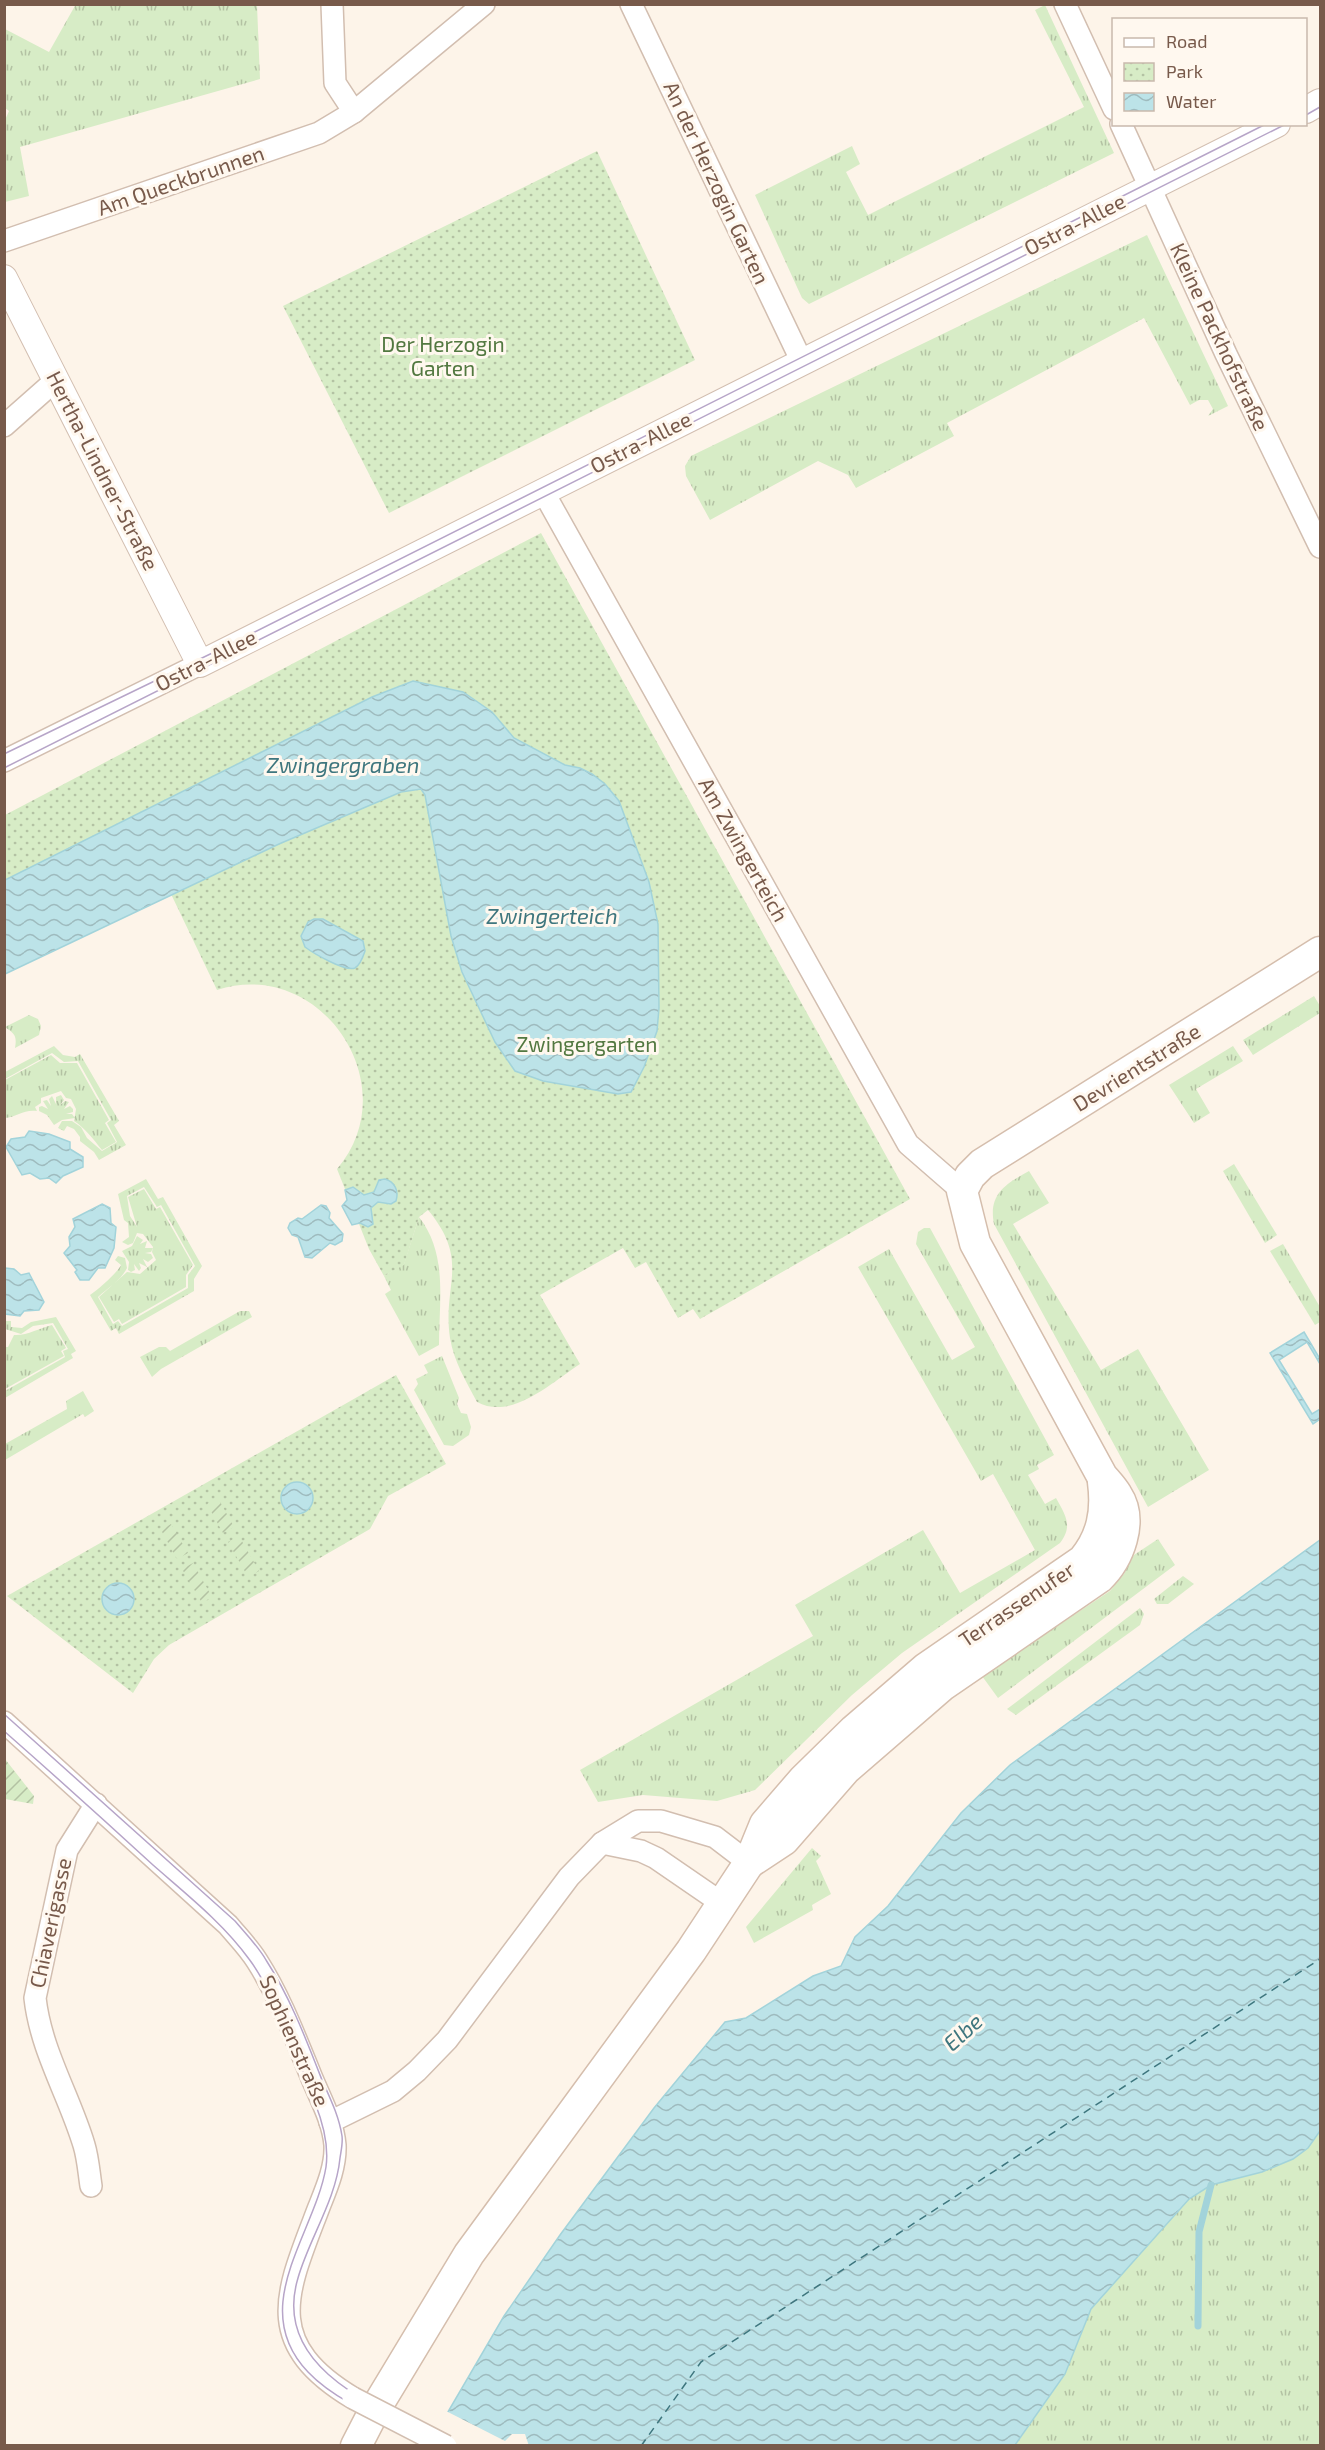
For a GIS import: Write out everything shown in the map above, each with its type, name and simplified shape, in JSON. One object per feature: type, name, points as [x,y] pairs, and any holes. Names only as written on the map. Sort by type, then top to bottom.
[{"type":"main road","name":"Devrientstraße","points":[[962,1191],[969,1176],[982,1164],[1320,952]]},
{"type":"main road","name":"Terrassenufer","points":[[356,2445],[469,2254],[691,1951],[749,1863],[765,1824],[803,1780],[854,1730],[926,1668],[1083,1560],[1097,1538],[1104,1520],[1106,1502],[1102,1476],[975,1243],[962,1191]]},
{"type":"street","points":[[332,4],[335,83],[354,112]]},
{"type":"street","name":"Am Queckbrunnen","points":[[4,241],[319,133],[354,112],[484,4]]},
{"type":"street","name":"An der Herzogin Garten","points":[[631,4],[801,362]]},
{"type":"street","points":[[1065,4],[1112,107]]},
{"type":"street","name":"Kleine Packhofstraße","points":[[1121,126],[1226,354],[1320,547]]},
{"type":"street","name":"Ostra-Allee","points":[[4,761],[544,493],[1273,126]]},
{"type":"street","name":"Hertha-Lindner-Straße","points":[[4,278],[200,664]]},
{"type":"street","points":[[4,426],[56,380]]},
{"type":"street","name":"Am Zwingerteich","points":[[544,493],[908,1144],[962,1191]]},
{"type":"street","name":"Sophienstraße","points":[[4,1722],[228,1925],[256,1959],[276,1994],[330,2122],[335,2146],[334,2160],[292,2278],[288,2298],[288,2316],[296,2343],[321,2376],[353,2398],[446,2445]]},
{"type":"street","name":"Chiaverigasse","points":[[92,2186],[84,2145],[54,2070],[37,2018],[35,1998],[67,1850],[96,1804]]},
{"type":"street","points":[[330,2122],[393,2091],[412,2076],[447,2040],[569,1877],[602,1844],[638,1821],[661,1821],[715,1837],[749,1863]]},
{"type":"street","points":[[602,1844],[641,1851],[656,1858],[723,1904]]},
{"type":"green space","points":[[76,4],[257,5],[260,79],[20,147],[29,196],[5,202],[5,120],[9,111],[5,108],[5,29],[49,52]]},
{"type":"green space","points":[[1045,5],[1114,153],[809,304],[802,298],[755,195],[852,146],[860,164],[846,172],[868,215],[1084,107],[1035,10]]},
{"type":"green space","name":"Der Herzogin Garten","points":[[597,151],[695,360],[389,513],[283,306]]},
{"type":"green space","points":[[1147,235],[1228,406],[1208,416],[1213,409],[1208,400],[1199,400],[1190,405],[1144,318],[947,423],[954,436],[856,488],[848,475],[818,461],[710,520],[686,476],[685,466],[691,456]]},
{"type":"green space","name":"Zwingergarten","points":[[541,533],[910,1199],[700,1319],[693,1309],[678,1318],[646,1262],[635,1268],[623,1248],[540,1295],[580,1364],[531,1397],[504,1407],[490,1407],[477,1402],[454,1355],[449,1319],[452,1259],[441,1228],[428,1210],[419,1217],[404,1265],[384,1276],[369,1249],[337,1169],[356,1136],[363,1101],[358,1067],[343,1036],[319,1010],[290,992],[255,985],[217,990],[171,894],[5,974],[5,815]]},
{"type":"green space","points":[[1314,996],[1320,1006],[1320,1013],[1253,1055],[1243,1040]]},
{"type":"green space","points":[[29,1015],[38,1019],[41,1026],[39,1035],[15,1048],[14,1036],[5,1027]]},
{"type":"green space","points":[[54,1046],[63,1055],[75,1057],[80,1054],[119,1121],[114,1125],[126,1145],[99,1160],[94,1152],[80,1141],[74,1129],[67,1126],[64,1131],[58,1128],[62,1121],[72,1121],[81,1127],[87,1138],[102,1151],[117,1142],[107,1123],[111,1120],[78,1061],[64,1062],[52,1053],[5,1079],[5,1072]]},
{"type":"green space","points":[[1233,1046],[1243,1061],[1196,1089],[1210,1113],[1194,1123],[1169,1085]]},
{"type":"green space","points":[[51,1055],[60,1063],[77,1063],[109,1120],[105,1123],[116,1142],[102,1150],[74,1121],[76,1109],[71,1099],[66,1098],[61,1091],[41,1098],[41,1103],[35,1107],[37,1111],[28,1111],[5,1118],[5,1080]]},
{"type":"green space","points":[[61,1095],[64,1100],[60,1105],[65,1101],[69,1102],[64,1109],[70,1106],[73,1112],[66,1114],[72,1114],[75,1118],[62,1120],[54,1125],[47,1115],[39,1111],[39,1107],[48,1109],[43,1101],[47,1100],[51,1106],[49,1099],[52,1096],[56,1104],[56,1097]]},
{"type":"green space","points":[[1234,1164],[1277,1235],[1265,1243],[1223,1171]]},
{"type":"green space","points":[[1029,1171],[1049,1203],[1013,1224],[1101,1370],[1138,1349],[1209,1470],[1148,1507],[994,1224],[996,1197],[1006,1186]]},
{"type":"green space","points":[[146,1179],[158,1199],[163,1197],[202,1266],[194,1279],[194,1291],[119,1334],[116,1328],[111,1331],[90,1295],[119,1268],[121,1265],[115,1260],[118,1256],[125,1258],[127,1268],[115,1283],[127,1272],[140,1274],[156,1260],[152,1252],[153,1247],[143,1234],[137,1233],[133,1243],[128,1245],[122,1242],[129,1237],[128,1223],[124,1220],[118,1194]],"holes":[[[144,1187],[157,1207],[161,1205],[195,1266],[188,1275],[188,1288],[122,1326],[118,1321],[113,1324],[98,1297],[114,1284],[99,1297],[114,1322],[119,1319],[122,1324],[186,1287],[186,1275],[193,1265],[160,1207],[156,1209],[144,1189],[128,1197],[137,1227],[130,1216],[127,1196]]]},
{"type":"green space","points":[[419,1217],[434,1246],[440,1278],[440,1295],[439,1345],[419,1356],[385,1294],[391,1290],[384,1276],[404,1264]]},
{"type":"green space","points":[[924,1228],[930,1228],[1054,1455],[1037,1465],[1039,1469],[1028,1475],[1045,1504],[1056,1498],[1063,1510],[1067,1521],[1064,1537],[1060,1543],[902,1653],[852,1695],[755,1790],[717,1801],[643,1795],[598,1802],[580,1770],[813,1636],[795,1605],[923,1530],[960,1593],[1035,1550],[993,1474],[981,1481],[858,1267],[889,1249],[952,1360],[975,1347],[916,1244],[918,1232]]},
{"type":"green space","points":[[137,1236],[143,1240],[140,1244],[147,1241],[145,1248],[153,1248],[151,1252],[145,1253],[151,1254],[153,1258],[148,1262],[143,1259],[147,1267],[139,1263],[141,1268],[139,1271],[134,1264],[135,1270],[131,1272],[128,1270],[129,1262],[122,1251],[132,1246]]},
{"type":"green space","points":[[1283,1244],[1320,1307],[1320,1322],[1315,1325],[1270,1251]]},
{"type":"green space","points":[[240,1311],[249,1311],[252,1317],[161,1369],[152,1377],[140,1357],[159,1347],[166,1347],[170,1351]]},
{"type":"green space","points":[[56,1317],[76,1351],[71,1354],[73,1358],[5,1398],[5,1391],[65,1357],[63,1351],[68,1349],[53,1323],[33,1326],[21,1334],[5,1329],[5,1321],[11,1321],[11,1327],[22,1328],[31,1322]]},
{"type":"green space","points":[[52,1325],[66,1348],[61,1351],[64,1356],[5,1389],[5,1347],[8,1347],[14,1335]]},
{"type":"green space","points":[[442,1356],[459,1398],[457,1404],[461,1413],[467,1414],[471,1427],[469,1435],[453,1446],[444,1445],[414,1390],[418,1384],[416,1379],[428,1373],[424,1365]]},
{"type":"green space","points":[[396,1375],[446,1464],[388,1496],[370,1529],[169,1645],[154,1659],[133,1693],[7,1596]]},
{"type":"green space","points":[[83,1391],[94,1411],[85,1417],[83,1414],[5,1460],[5,1444],[67,1409],[66,1401]]},
{"type":"green space","points":[[218,1498],[234,1527],[223,1533],[207,1504]]},
{"type":"green space","points":[[171,1524],[188,1553],[177,1559],[161,1530]]},
{"type":"green space","points":[[239,1536],[259,1571],[248,1577],[228,1542]]},
{"type":"green space","points":[[1158,1539],[1175,1565],[998,1698],[982,1676],[1110,1591],[1124,1574],[1134,1555]]},
{"type":"green space","points":[[193,1563],[212,1597],[202,1603],[182,1569]]},
{"type":"green space","points":[[1183,1576],[1194,1584],[1168,1604],[1157,1604],[1154,1599]]},
{"type":"green space","points":[[1140,1608],[1144,1614],[1140,1625],[1016,1715],[1007,1709]]},
{"type":"green space","points":[[5,1759],[34,1796],[33,1804],[5,1799]]},
{"type":"green space","points":[[812,1848],[821,1856],[816,1861],[831,1894],[812,1905],[813,1910],[754,1943],[746,1927]]},
{"type":"green space","points":[[1320,2131],[1320,2445],[1015,2446],[1065,2374],[1091,2309],[1189,2199],[1211,2185],[1262,2172],[1293,2159],[1308,2148]]},
{"type":"water","name":"Zwingerteich","points":[[413,681],[463,692],[492,712],[514,738],[565,765],[580,768],[592,774],[605,784],[619,801],[649,882],[658,924],[657,1031],[644,1067],[631,1092],[618,1094],[543,1081],[515,1071],[495,1042],[462,972],[451,936],[425,795],[421,789],[401,792],[279,844],[5,974],[5,880],[372,697]]},
{"type":"water","points":[[323,919],[363,941],[365,951],[357,967],[337,965],[305,947],[301,936],[308,922]]},
{"type":"water","points":[[29,1131],[49,1134],[70,1142],[70,1149],[83,1157],[83,1167],[63,1176],[56,1183],[49,1178],[40,1179],[30,1173],[22,1175],[6,1147],[11,1139],[25,1137]]},
{"type":"water","points":[[385,1179],[395,1187],[396,1201],[391,1204],[378,1202],[371,1208],[373,1224],[368,1227],[360,1223],[352,1225],[342,1206],[347,1200],[345,1190],[353,1187],[364,1195],[374,1192],[379,1180]]},
{"type":"water","points":[[102,1204],[110,1208],[111,1223],[116,1227],[114,1248],[105,1268],[98,1268],[89,1280],[80,1280],[75,1272],[77,1270],[64,1253],[70,1246],[69,1237],[75,1227],[73,1219]]},
{"type":"water","points":[[321,1205],[326,1206],[330,1213],[329,1218],[343,1234],[342,1241],[335,1245],[330,1243],[312,1258],[305,1257],[298,1237],[292,1235],[288,1228],[290,1223],[298,1218],[302,1219]]},
{"type":"water","points":[[5,1268],[14,1269],[21,1275],[29,1273],[44,1302],[39,1310],[24,1311],[20,1316],[5,1314]]},
{"type":"water","points":[[1304,1332],[1320,1359],[1320,1364],[1307,1342],[1279,1360],[1312,1414],[1320,1409],[1320,1419],[1313,1424],[1270,1353]]},
{"type":"water","points":[[297,1482],[308,1487],[313,1498],[308,1509],[297,1514],[286,1509],[281,1498],[286,1487]]},
{"type":"water","name":"Elbe","points":[[1320,1540],[1320,2131],[1308,2148],[1293,2159],[1262,2172],[1211,2185],[1189,2199],[1091,2309],[1065,2374],[1015,2445],[428,2446],[504,2316],[560,2235],[654,2108],[725,2022],[746,2018],[813,1976],[841,1966],[855,1937],[888,1906],[961,1813],[1010,1765]]},
{"type":"water","points":[[118,1583],[129,1588],[134,1599],[129,1610],[118,1615],[107,1610],[102,1599],[107,1588]]},
{"type":"pier","points":[[444,2410],[505,2441],[512,2434],[525,2434],[529,2446],[425,2445]]},
{"type":"waterway","points":[[1198,2326],[1199,2232],[1211,2185]]},
{"type":"ferry route","points":[[641,2446],[701,2362],[1320,1959]]},
{"type":"tram line","points":[[1307,114],[1320,107]]},
{"type":"tram line","points":[[4,754],[235,642],[1262,126]]},
{"type":"tram line","points":[[4,768],[1282,126]]},
{"type":"tram line","points":[[4,1714],[235,1921],[263,1955],[297,2018],[334,2107],[342,2136],[342,2147],[333,2189],[298,2278],[294,2311],[301,2340],[318,2365],[342,2386],[370,2404],[457,2446]]},
{"type":"tram line","points":[[4,1731],[204,1909],[239,1946],[258,1973],[286,2028],[302,2068],[321,2118],[327,2151],[320,2192],[299,2244],[284,2296],[283,2322],[291,2347],[308,2372],[336,2395],[437,2446]]},
{"type":"water label","name":"Zwingergraben","points":[[343,765]]}]
